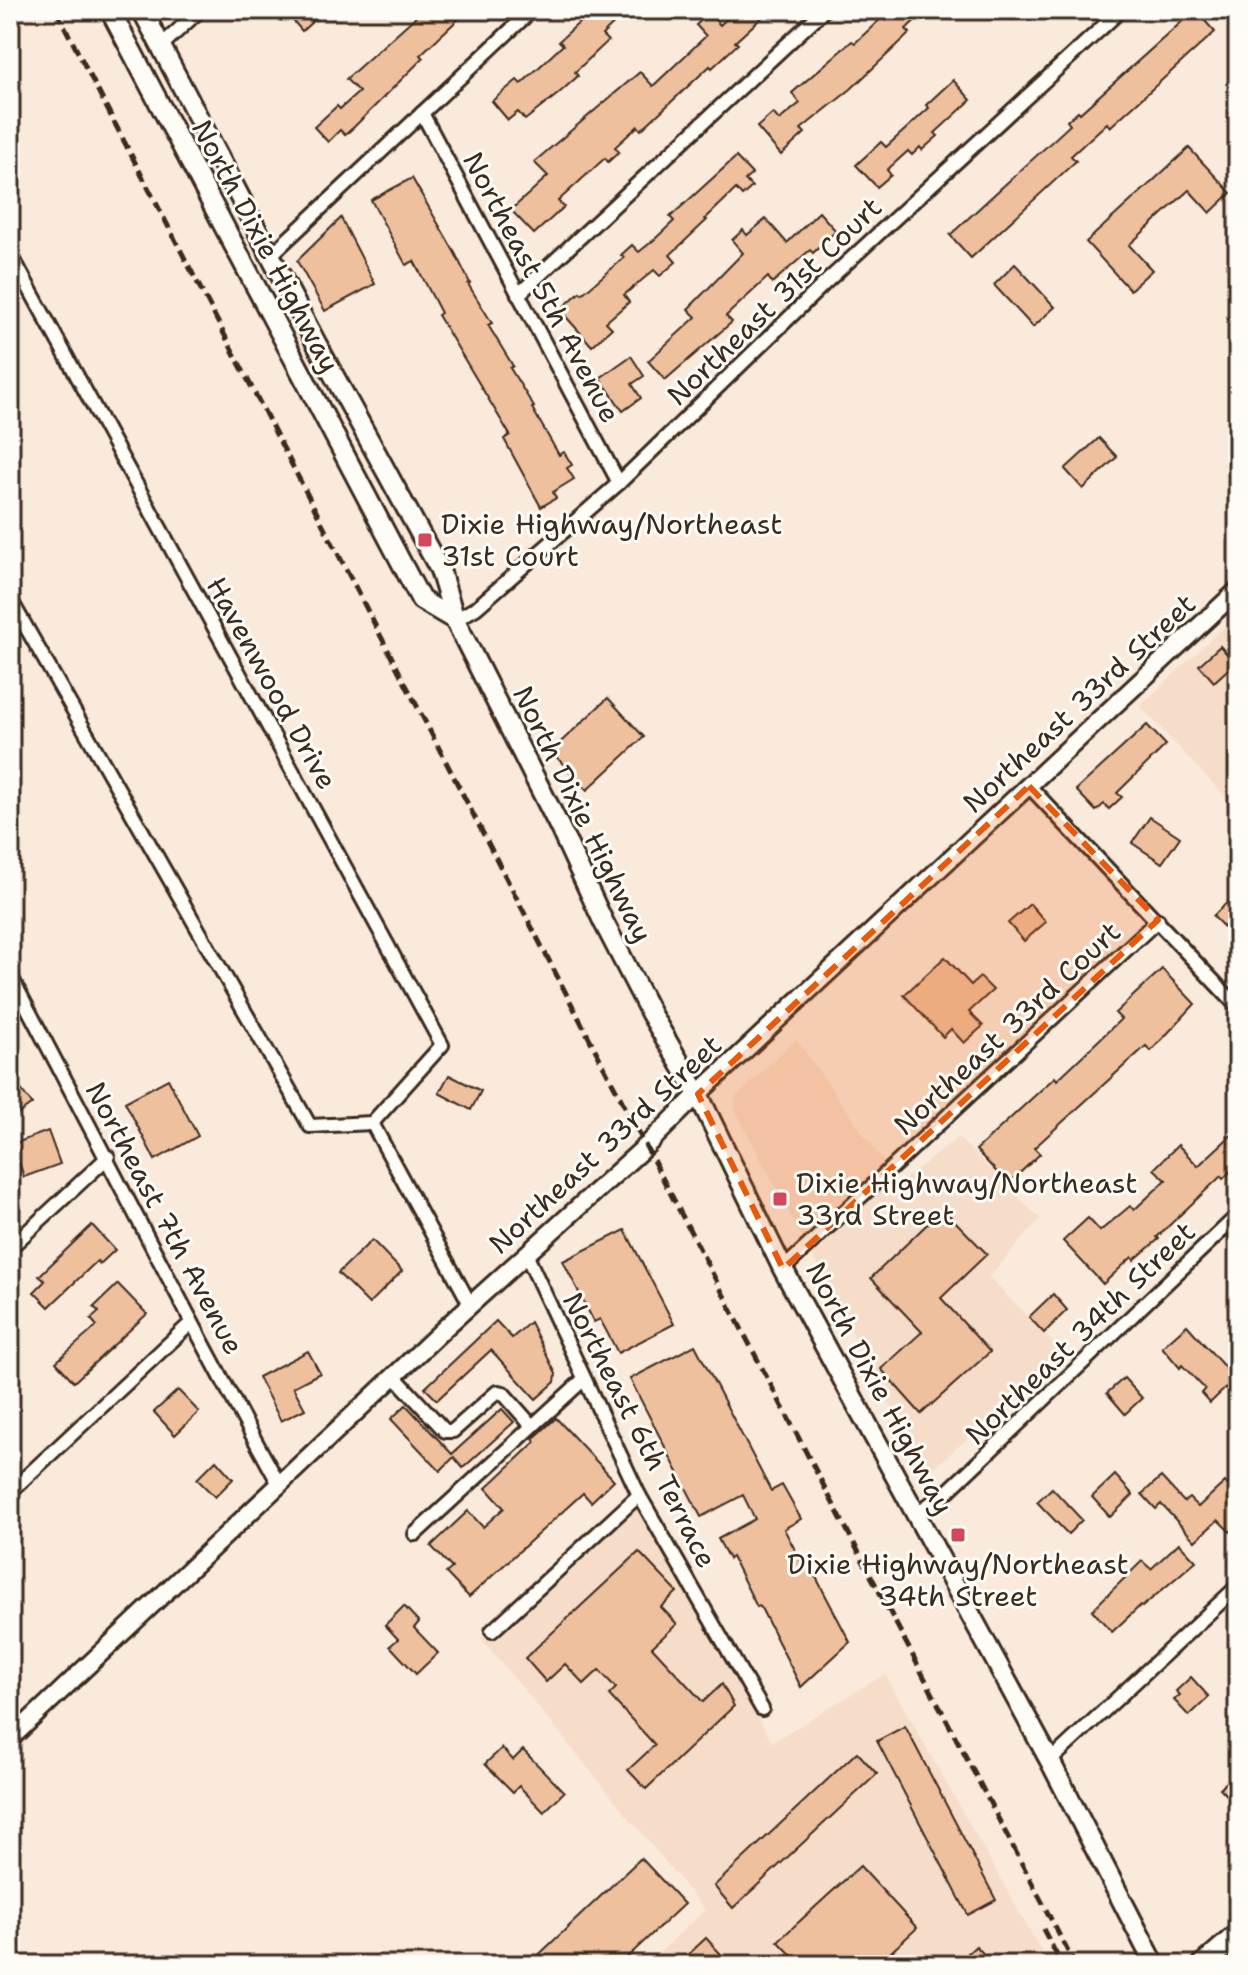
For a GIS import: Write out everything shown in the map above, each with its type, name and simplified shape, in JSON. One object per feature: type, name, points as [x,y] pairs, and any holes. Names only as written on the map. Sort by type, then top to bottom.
[{"type":"main road","name":"North Dixie Highway","points":[[110,10],[421,600],[455,620]]},
{"type":"main road","name":"North Dixie Highway","points":[[142,10],[270,256],[440,570],[455,620],[616,947],[677,1062],[698,1094],[783,1269],[1050,1761],[1155,1965]]},
{"type":"main road","points":[[1203,1965],[1238,1934]]},
{"type":"street","points":[[161,46],[200,10]]},
{"type":"street","points":[[270,256],[532,10]]},
{"type":"street","points":[[518,295],[824,10]]},
{"type":"street","name":"Northeast 31st Court","points":[[455,620],[487,599],[619,483],[826,282],[1121,10]]},
{"type":"street","name":"Northeast 5th Avenue","points":[[422,113],[619,483]]},
{"type":"street","name":"Havenwood Drive","points":[[10,253],[442,1045],[372,1123]]},
{"type":"street","name":"Northeast 33rd Street","points":[[10,1739],[470,1304],[646,1146],[1238,590]]},
{"type":"street","points":[[10,599],[310,1126],[372,1123],[470,1304]]},
{"type":"street","points":[[1029,786],[1238,1007]]},
{"type":"street","name":"Northeast 33rd Court","points":[[783,1269],[1158,920]]},
{"type":"street","name":"Northeast 7th Avenue","points":[[10,975],[108,1157],[191,1323],[279,1484]]},
{"type":"street","points":[[10,1248],[108,1157]]},
{"type":"street","name":"Northeast 34th Street","points":[[916,1514],[947,1492],[1238,1215]]},
{"type":"street","name":"Northeast 6th Terrace","points":[[526,1254],[639,1495],[762,1709]]},
{"type":"street","points":[[10,1492],[191,1323]]},
{"type":"street","points":[[394,1376],[445,1431],[453,1431],[497,1392],[503,1393],[532,1426]]},
{"type":"street","points":[[415,1534],[584,1379]]},
{"type":"street","points":[[492,1631],[639,1495]]},
{"type":"street","points":[[1050,1761],[1238,1586]]},
{"type":"highlighted area","points":[[1029,786],[1158,920],[783,1269],[698,1094]]},
{"type":"shaded area","points":[[1238,614],[1238,811],[1140,706]]},
{"type":"shaded area","points":[[796,1039],[899,1184],[958,1137],[1040,1219],[989,1277],[1064,1354],[927,1474],[734,1108],[735,1098]]},
{"type":"shaded area","points":[[638,1507],[772,1742],[885,1674],[1049,1965],[646,1965],[705,1910],[481,1638]]},
{"type":"building","points":[[284,10],[325,10],[302,31]]},
{"type":"building","points":[[423,10],[468,10],[420,55],[423,58],[355,126],[345,135],[340,130],[328,142],[314,127],[337,106],[340,109],[359,92],[346,79]]},
{"type":"building","points":[[593,10],[628,10],[602,35],[608,41],[575,72],[578,76],[525,120],[518,112],[508,120],[492,101],[517,80],[521,84],[563,45],[559,41]]},
{"type":"building","points":[[736,10],[770,10],[712,68],[710,66],[641,130],[638,126],[615,147],[619,152],[608,162],[605,158],[558,201],[564,207],[534,234],[511,210],[548,176],[534,162],[640,72],[653,86],[706,36],[696,25],[709,13],[720,25]]},
{"type":"building","points":[[890,10],[926,10],[906,29],[910,33],[851,89],[801,129],[805,133],[781,155],[757,127],[773,113],[779,120],[800,103],[792,93],[852,41],[855,43]]},
{"type":"building","points":[[1195,10],[1215,32],[1110,127],[1107,123],[1071,156],[1076,161],[971,258],[950,235],[1070,125],[1067,121],[1078,111],[1080,113]]},
{"type":"building","points":[[953,80],[971,100],[935,133],[938,136],[922,150],[920,147],[912,155],[908,151],[887,170],[891,175],[877,187],[856,165],[881,142],[886,147],[929,108],[926,105]]},
{"type":"building","points":[[1189,148],[1231,193],[1210,213],[1189,190],[1129,245],[1152,270],[1130,290],[1086,242]]},
{"type":"building","points":[[736,157],[752,174],[745,180],[752,187],[742,196],[736,189],[670,255],[676,262],[660,276],[654,270],[624,295],[629,302],[606,322],[612,328],[592,346],[560,310],[624,258],[621,255],[632,245],[639,252],[655,239],[674,221],[670,217]]},
{"type":"building","points":[[412,178],[492,323],[488,325],[513,366],[510,368],[532,408],[559,455],[564,452],[572,465],[567,468],[574,479],[553,492],[556,498],[541,507],[504,439],[510,435],[438,315],[441,313],[414,261],[406,265],[371,200]]},
{"type":"building","points":[[819,212],[836,231],[813,253],[810,250],[772,283],[768,277],[726,316],[732,322],[665,380],[648,361],[696,317],[688,309],[743,253],[732,240],[743,230],[747,235],[766,219],[787,243]]},
{"type":"building","points":[[341,218],[375,284],[325,311],[297,261]]},
{"type":"building","points":[[1015,264],[1055,307],[1033,327],[994,285]]},
{"type":"building","points":[[631,356],[644,376],[632,384],[641,398],[623,411],[600,378]]},
{"type":"building","points":[[1099,438],[1117,457],[1083,489],[1065,469]]},
{"type":"building","points":[[1220,646],[1235,663],[1214,682],[1199,665]]},
{"type":"building","points":[[608,698],[644,737],[587,790],[551,751]]},
{"type":"building","points":[[1147,725],[1166,745],[1117,793],[1122,797],[1109,809],[1104,804],[1096,811],[1076,790]]},
{"type":"building","points":[[1150,817],[1180,837],[1162,863],[1132,843]]},
{"type":"building","points":[[1238,892],[1238,942],[1213,916]]},
{"type":"building","points":[[1030,904],[1046,922],[1024,941],[1008,923]]},
{"type":"building","points":[[945,957],[971,985],[980,977],[993,990],[969,1012],[983,1026],[964,1043],[951,1029],[943,1037],[904,995]]},
{"type":"building","points":[[1162,969],[1195,1004],[1151,1051],[1146,1046],[1034,1148],[1040,1154],[1008,1184],[976,1150],[1121,1019],[1115,1013]]},
{"type":"building","points":[[10,1075],[32,1104],[10,1120]]},
{"type":"building","points":[[449,1075],[481,1091],[471,1110],[439,1093]]},
{"type":"building","points":[[168,1079],[198,1136],[155,1160],[125,1102]]},
{"type":"building","points":[[1238,1129],[1238,1164],[1223,1179],[1221,1176],[1157,1237],[1159,1239],[1134,1260],[1132,1257],[1103,1284],[1063,1241],[1088,1218],[1100,1231],[1130,1206],[1134,1210],[1166,1180],[1154,1169],[1178,1145],[1198,1166]]},
{"type":"building","points":[[48,1131],[60,1164],[24,1177],[13,1144]]},
{"type":"building","points":[[943,1209],[987,1254],[941,1298],[990,1352],[921,1414],[881,1369],[922,1332],[871,1278]]},
{"type":"building","points":[[92,1225],[115,1250],[100,1264],[97,1261],[49,1307],[34,1292],[45,1281],[39,1276]]},
{"type":"building","points":[[625,1230],[674,1324],[618,1353],[600,1319],[594,1322],[563,1261]]},
{"type":"building","points":[[372,1240],[402,1271],[369,1304],[338,1273]]},
{"type":"building","points":[[118,1284],[147,1314],[74,1382],[56,1362],[97,1326],[91,1319],[99,1312],[94,1307]]},
{"type":"building","points":[[1053,1294],[1067,1310],[1044,1333],[1029,1317]]},
{"type":"building","points":[[496,1321],[512,1338],[530,1322],[556,1374],[555,1382],[536,1399],[491,1350],[437,1400],[425,1388]]},
{"type":"building","points":[[1187,1325],[1235,1379],[1210,1403],[1201,1393],[1205,1389],[1182,1365],[1180,1368],[1162,1347]]},
{"type":"building","points":[[695,1345],[771,1491],[782,1485],[801,1519],[784,1529],[802,1563],[807,1560],[850,1642],[801,1687],[760,1606],[757,1607],[732,1557],[729,1559],[718,1539],[755,1519],[743,1495],[701,1517],[630,1379]]},
{"type":"building","points":[[308,1351],[320,1373],[293,1387],[305,1409],[281,1421],[258,1377]]},
{"type":"building","points":[[1124,1378],[1142,1398],[1125,1414],[1107,1393]]},
{"type":"building","points":[[178,1390],[199,1412],[175,1435],[154,1412]]},
{"type":"building","points":[[406,1405],[452,1454],[502,1409],[514,1422],[463,1468],[454,1457],[440,1471],[391,1419]]},
{"type":"building","points":[[556,1418],[614,1480],[591,1502],[583,1493],[469,1597],[446,1573],[452,1568],[431,1546],[468,1511],[483,1527],[504,1508],[486,1488]]},
{"type":"building","points":[[216,1460],[233,1479],[215,1497],[197,1479]]},
{"type":"building","points":[[1115,1475],[1133,1495],[1110,1517],[1092,1497]]},
{"type":"building","points":[[1161,1477],[1184,1502],[1189,1498],[1198,1507],[1225,1482],[1238,1496],[1238,1525],[1230,1532],[1218,1520],[1195,1541],[1161,1504],[1156,1509],[1142,1494]]},
{"type":"building","points":[[1052,1488],[1082,1520],[1068,1534],[1037,1502]]},
{"type":"building","points":[[1179,1543],[1196,1561],[1112,1632],[1092,1610],[1142,1561],[1151,1569]]},
{"type":"building","points":[[639,1552],[677,1592],[661,1607],[677,1624],[652,1647],[703,1702],[722,1684],[734,1706],[646,1789],[628,1770],[655,1745],[609,1695],[616,1688],[599,1670],[584,1684],[565,1664],[546,1682],[525,1658]]},
{"type":"building","points":[[404,1606],[419,1622],[414,1628],[438,1653],[416,1674],[390,1646],[398,1639],[385,1625]]},
{"type":"building","points":[[1191,1677],[1209,1697],[1189,1716],[1174,1700],[1180,1695],[1176,1691]]},
{"type":"building","points":[[905,1726],[996,1900],[968,1915],[877,1741]]},
{"type":"building","points":[[502,1748],[513,1760],[523,1750],[564,1792],[544,1812],[519,1786],[513,1792],[485,1764]]},
{"type":"building","points":[[857,1752],[877,1774],[733,1908],[714,1886]]},
{"type":"building","points":[[1238,1771],[1238,1807],[1220,1788]]},
{"type":"building","points":[[641,1858],[684,1904],[619,1965],[528,1965]]},
{"type":"building","points":[[860,1866],[917,1928],[877,1965],[801,1965],[778,1941]]},
{"type":"building","points":[[706,1938],[731,1965],[677,1965]]},
{"type":"building","points":[[976,1946],[994,1965],[955,1965]]},
{"type":"railway","points":[[56,10],[611,1080],[1075,1965]]},
{"type":"railway","points":[[1043,1929],[1062,1965]]},
{"type":"place","name":"Dixie Highway/Northeast 31st Court","points":[[425,540]]},
{"type":"place","name":"Dixie Highway/Northeast 33rd Street","points":[[780,1199]]},
{"type":"place","name":"Dixie Highway/Northeast 34th Street","points":[[958,1535]]}]
